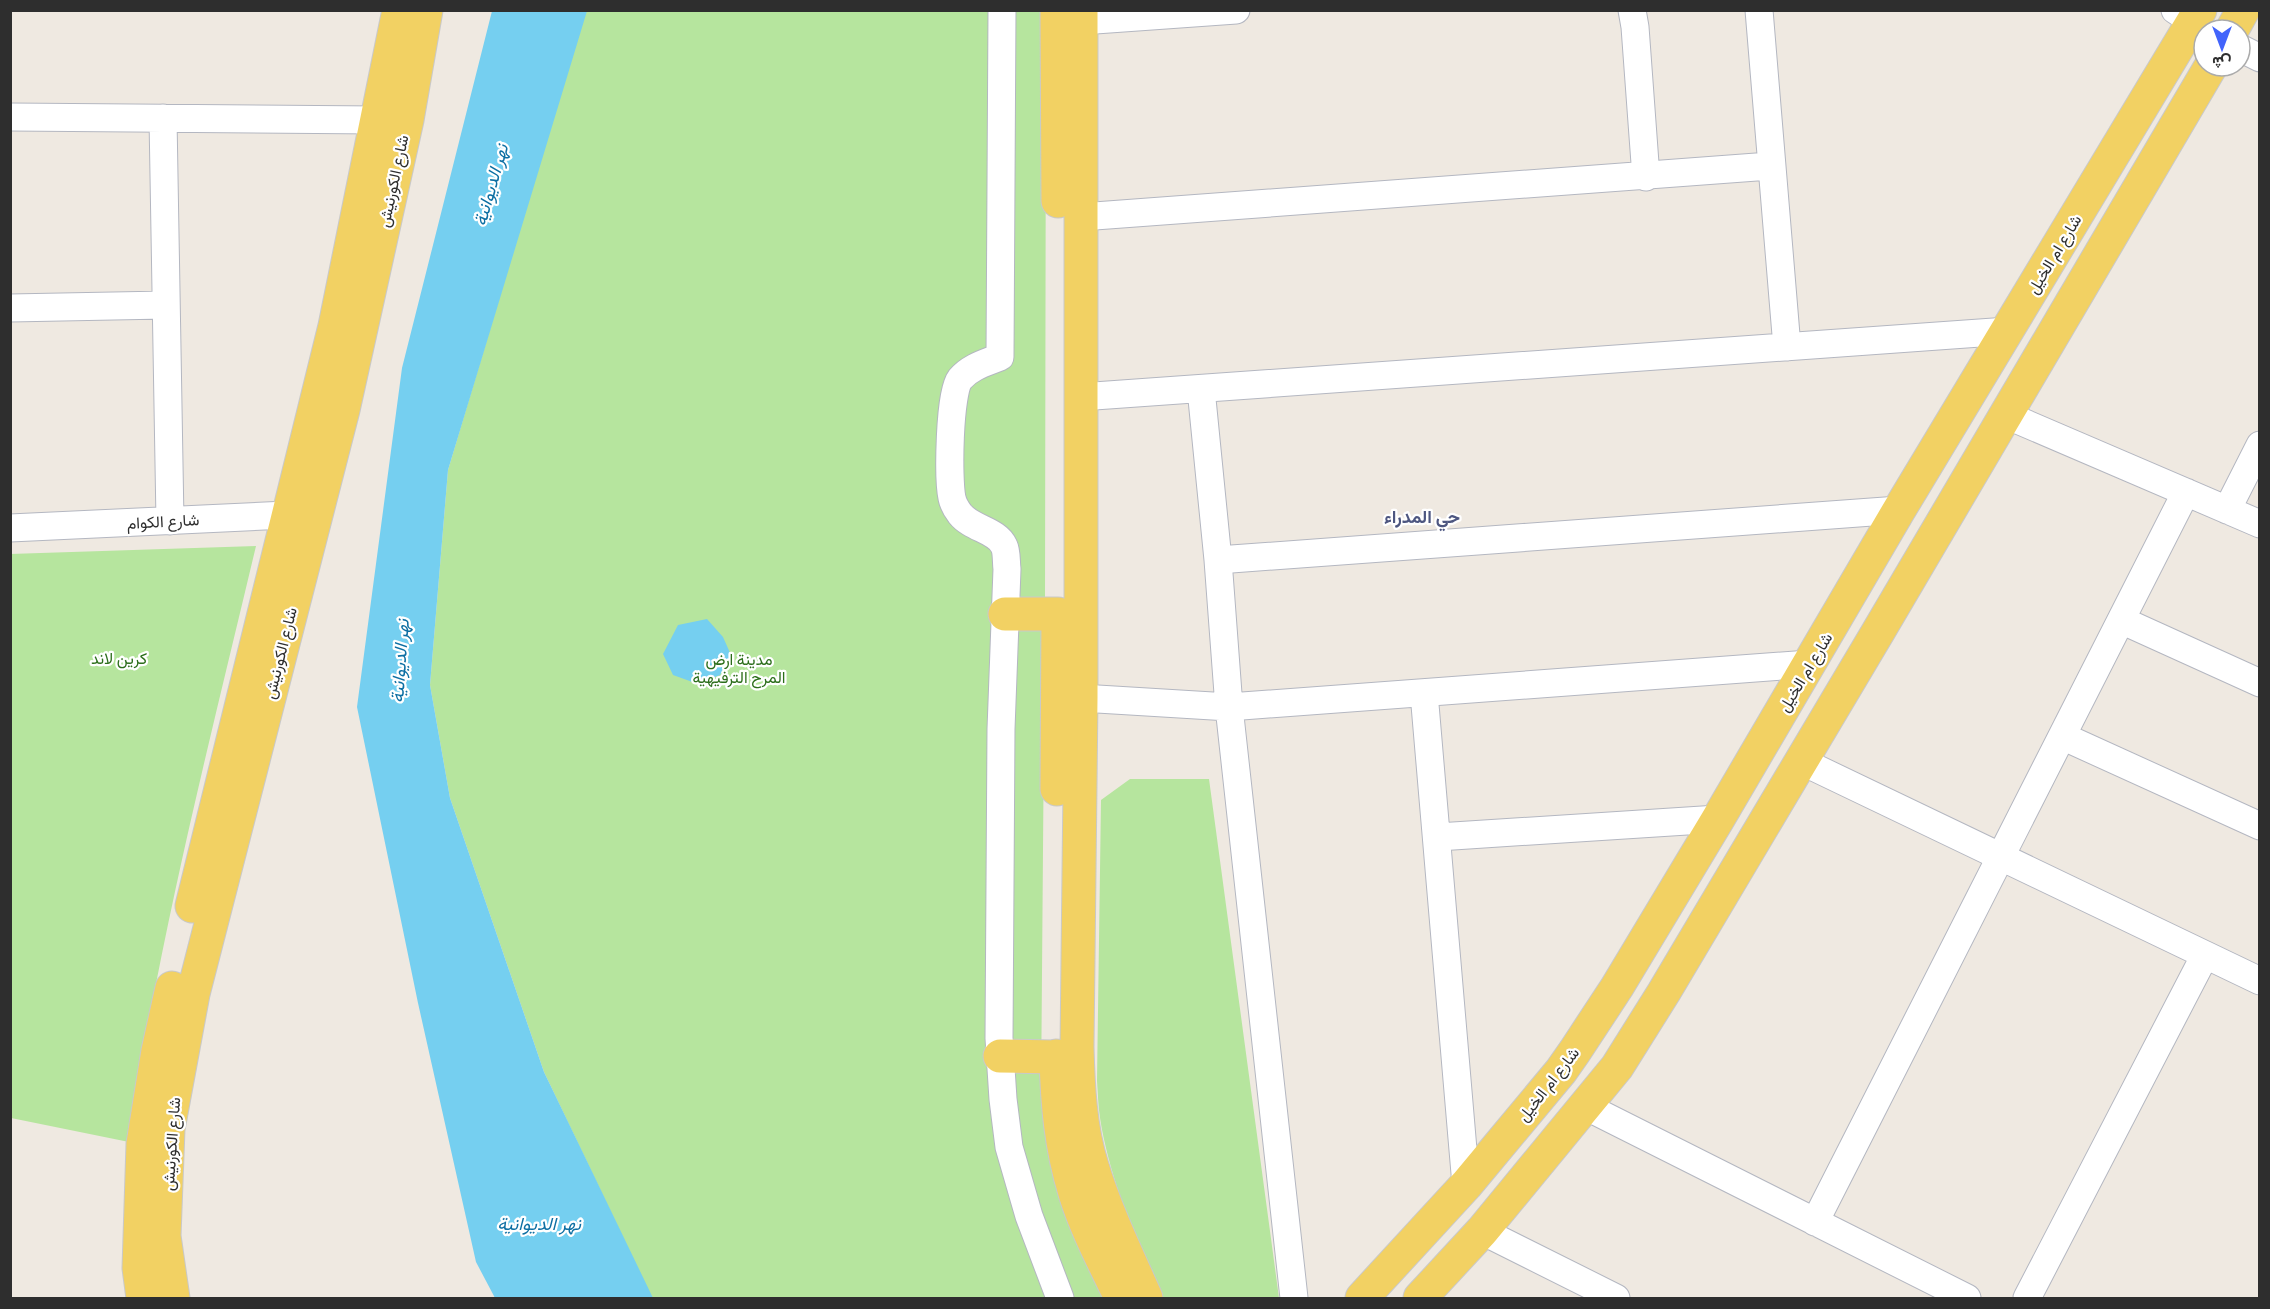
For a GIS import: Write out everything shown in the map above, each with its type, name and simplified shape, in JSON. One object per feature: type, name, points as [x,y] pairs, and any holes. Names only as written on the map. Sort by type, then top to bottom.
[{"type":"main road","name":"شارع الكورنيش","points":[[173,1299],[164,1236],[168,1129],[177,1075],[302,514],[335,326],[399,10]]},
{"type":"main road","name":"شارع الكورنيش","points":[[143,1299],[139,1268],[143,1144],[158,1051],[225,765],[302,514],[351,375],[407,120],[426,10]]},
{"type":"main road","points":[[1073,14],[1080,217],[1081,698],[1078,1083],[1091,1164],[1146,1299]]},
{"type":"main road","points":[[1073,14],[1058,614],[1057,1104],[1061,1135],[1076,1195],[1121,1299]]},
{"type":"main road","name":"شارع ام الخيل","points":[[1362,1299],[1466,1185],[1575,1051],[1617,987],[1899,510],[2008,331],[2189,14]]},
{"type":"main road","points":[[1420,1299],[1482,1231],[1617,1066],[1664,992],[2204,78]]},
{"type":"main road","points":[[1005,614],[1058,614]]},
{"type":"main road","points":[[1000,1056],[1056,1057]]},
{"type":"street","points":[[1002,10],[1000,357],[975,366],[959,381],[952,399],[950,479],[952,500],[961,515],[975,527],[993,534],[1004,546],[1007,569],[1001,741],[1000,1056],[1003,1099],[1009,1148],[1029,1216],[1060,1299]]},
{"type":"street","points":[[1073,14],[1236,10]]},
{"type":"street","points":[[1632,10],[1646,177]]},
{"type":"street","points":[[1758,10],[1787,347]]},
{"type":"street","points":[[10,117],[378,120]]},
{"type":"street","points":[[162,118],[170,521]]},
{"type":"street","points":[[1080,217],[1646,177],[1770,166]]},
{"type":"street","points":[[10,308],[165,305]]},
{"type":"street","points":[[1080,397],[2008,331]]},
{"type":"street","points":[[1201,389],[1218,560],[1229,707],[1294,1299]]},
{"type":"street","points":[[2006,415],[2259,524]]},
{"type":"street","points":[[2227,510],[2259,445]]},
{"type":"street","points":[[1815,1222],[2186,492]]},
{"type":"street","points":[[1218,560],[1899,510]]},
{"type":"street","name":"شارع الكوام","points":[[10,528],[302,514]]},
{"type":"street","points":[[2121,620],[2259,683]]},
{"type":"street","points":[[1081,698],[1229,707],[1809,664]]},
{"type":"street","points":[[1424,693],[1466,1185]]},
{"type":"street","points":[[2062,736],[2259,826]]},
{"type":"street","points":[[1801,761],[2259,981]]},
{"type":"street","points":[[1438,837],[1718,819]]},
{"type":"street","points":[[2027,1299],[2205,955]]},
{"type":"street","points":[[1585,1106],[1815,1222],[1929,1290],[1967,1299]]},
{"type":"street","points":[[1482,1231],[1616,1299]]},
{"type":"green space","name":"مدينة ارض المرح الترفيهية","points":[[585,11],[1046,11],[1041,1097],[1047,1139],[1107,1298],[652,1298],[544,1072],[450,798],[430,685],[448,470]]},
{"type":"green space","name":"كرين لاند","points":[[256,546],[203,769],[154,992],[129,1142],[11,1118],[10,554]]},
{"type":"green space","points":[[1130,779],[1209,779],[1279,1298],[1158,1298],[1124,1209],[1110,1163],[1100,1118],[1097,1081],[1101,800]]},
{"type":"water","name":"نهر الديوانية","points":[[492,11],[587,11],[448,470],[430,685],[450,798],[544,1072],[653,1298],[495,1298],[476,1262],[418,1003],[357,707],[402,368]]},
{"type":"water","points":[[707,619],[723,637],[731,655],[720,675],[698,684],[673,675],[663,654],[678,625]]},
{"type":"district","name":"حي المدراء","points":[[1422,517]]}]
